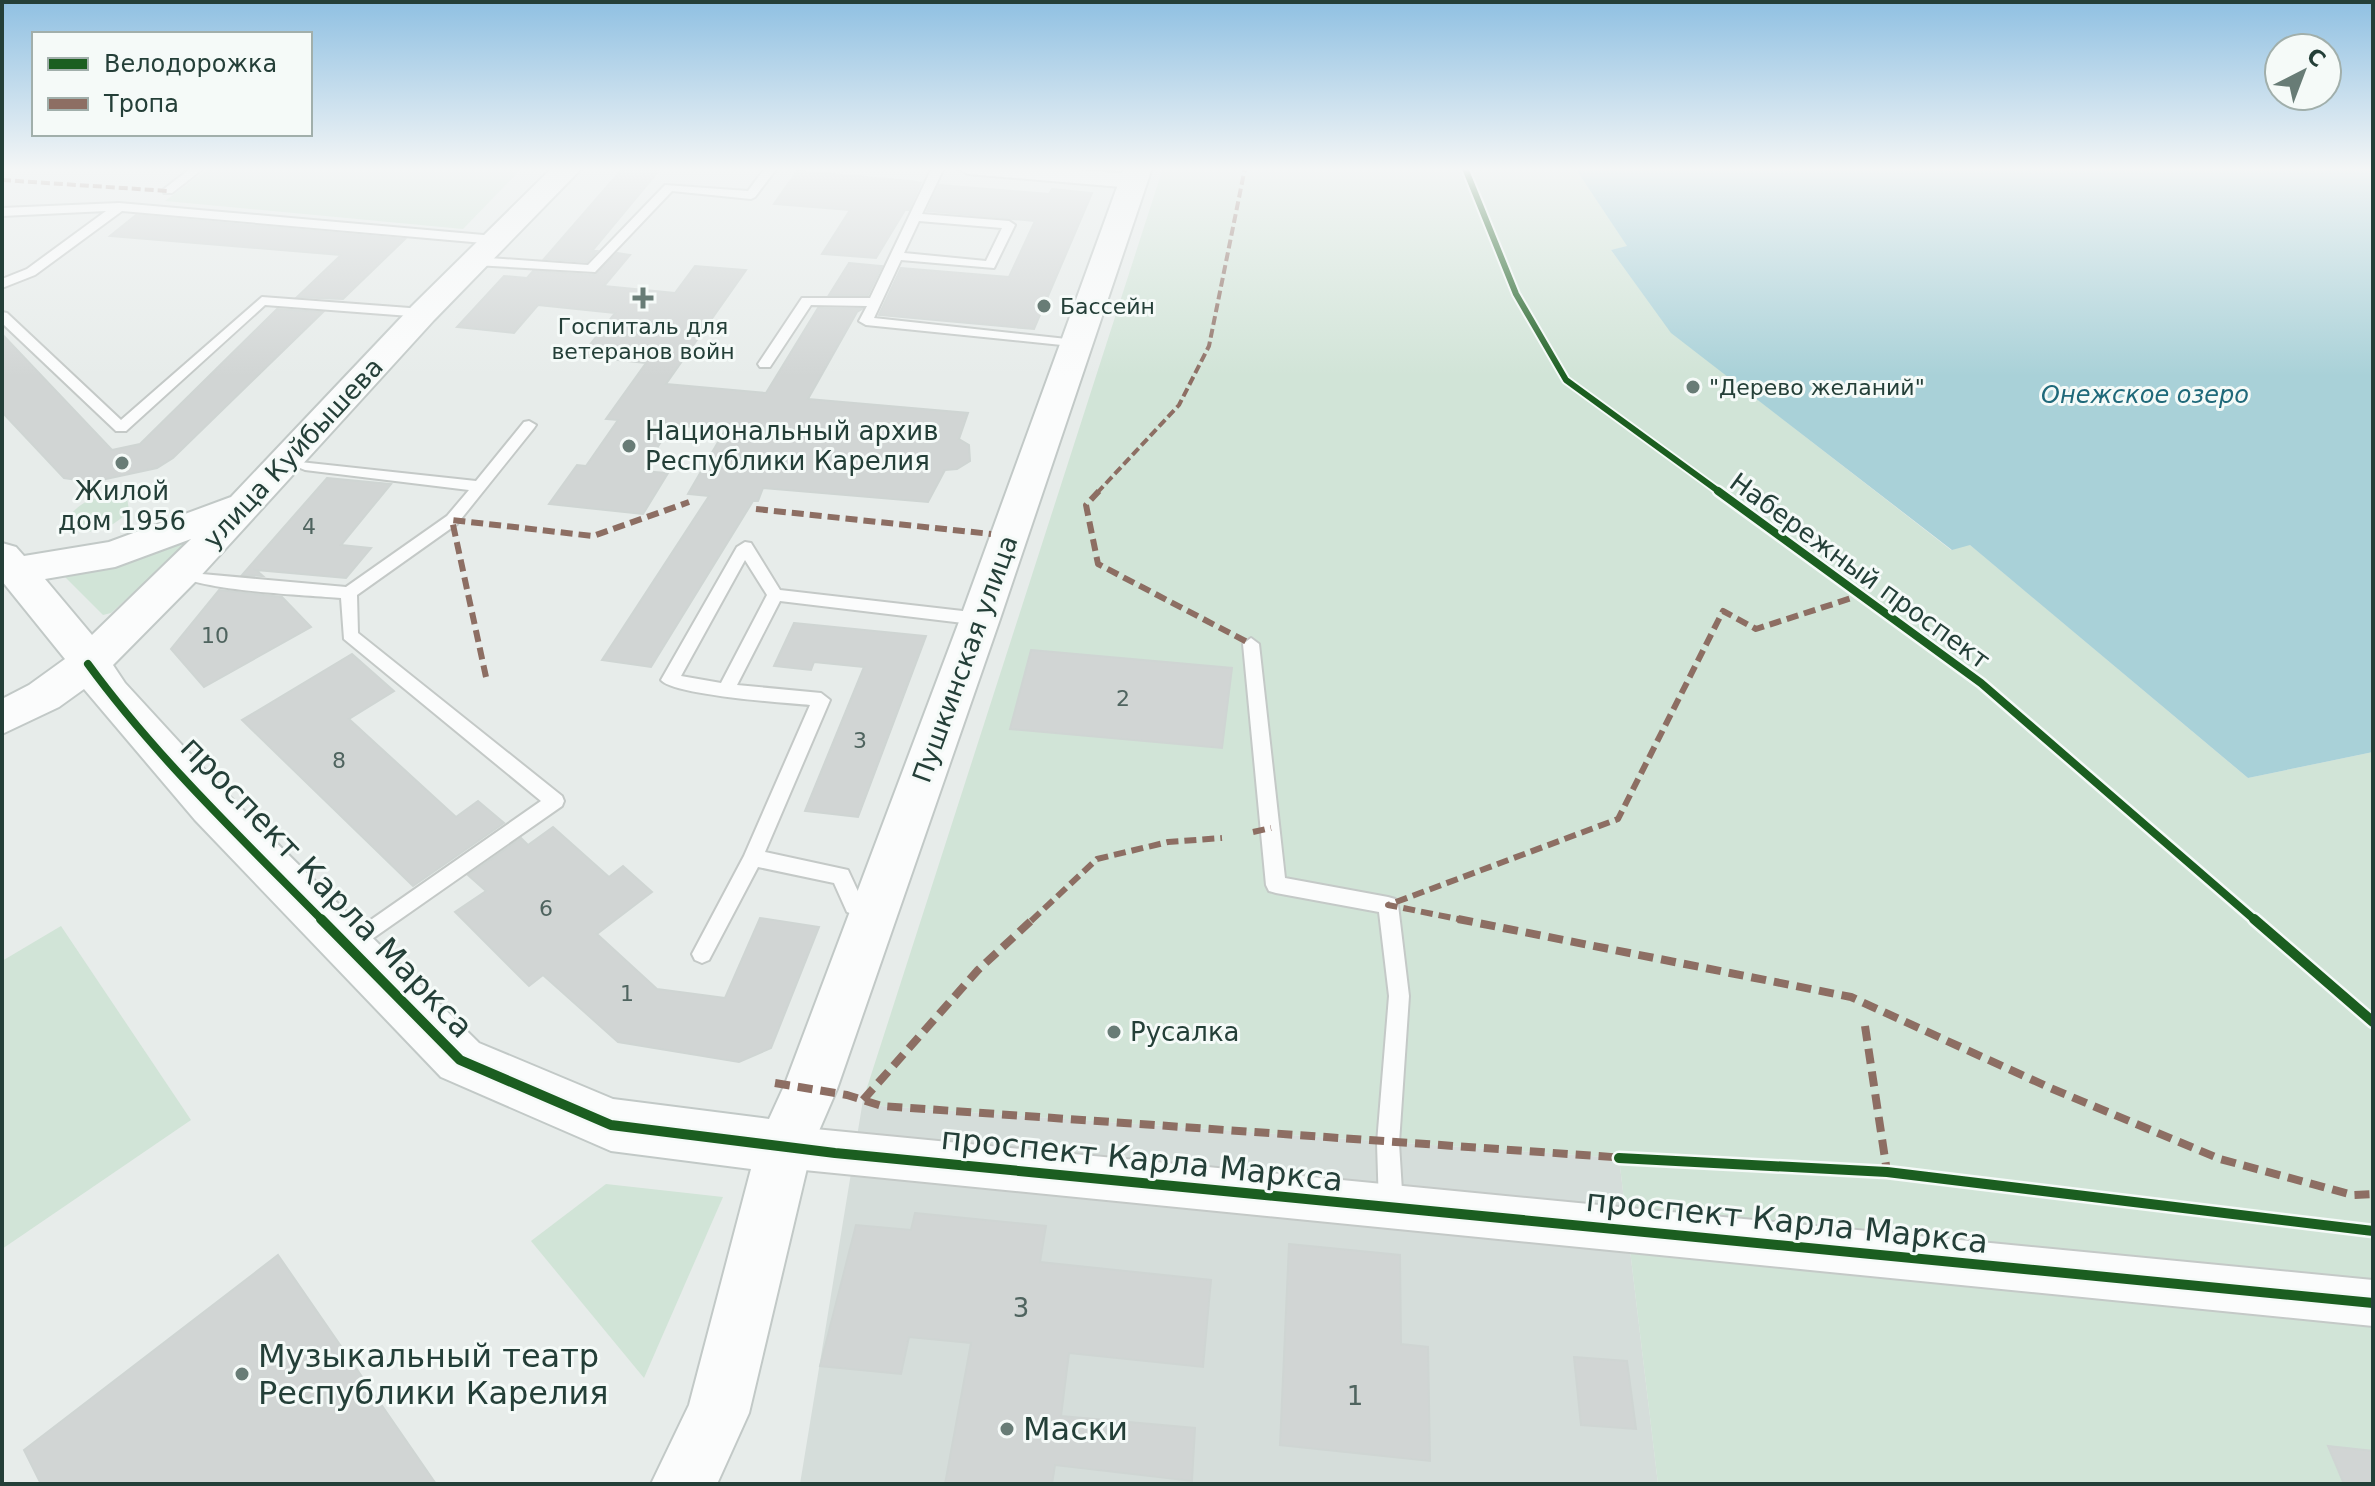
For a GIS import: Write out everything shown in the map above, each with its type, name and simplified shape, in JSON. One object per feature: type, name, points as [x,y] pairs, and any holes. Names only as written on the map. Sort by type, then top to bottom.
[{"type":"street","name":"улица Куйбышева","points":[[2,718],[44,696],[88,664],[182,572],[423,313],[499,237]]},
{"type":"street","name":"Пушкинская улица","points":[[683,1484],[718,1413],[784,1147],[810,1089],[876,909],[1113,237]]},
{"type":"street","points":[[8,563],[115,554],[248,502]]},
{"type":"street","name":"проспект Карла Маркса","points":[[8,563],[65,628],[110,694],[211,807],[460,1060],[611,1125],[784,1147],[2373,1303]]},
{"type":"lane","points":[[2,284],[31,272],[78,237]]},
{"type":"lane","points":[[371,237],[485,251],[591,269],[621,237]]},
{"type":"lane","points":[[905,237],[866,321],[1076,344]]},
{"type":"lane","points":[[896,256],[990,265],[1003,237]]},
{"type":"lane","points":[[2,316],[121,428],[262,301],[423,313]]},
{"type":"lane","points":[[765,364],[807,301],[875,302]]},
{"type":"lane","points":[[182,572],[200,579],[349,593],[452,520],[529,425]]},
{"type":"lane","points":[[305,465],[479,486]]},
{"type":"lane","points":[[702,954],[753,858],[821,700],[726,690],[670,680],[745,547],[775,595]]},
{"type":"lane","points":[[349,593],[350,635],[555,801],[349,946]]},
{"type":"lane","points":[[775,595],[980,619]]},
{"type":"lane","points":[[726,690],[775,595]]},
{"type":"lane","points":[[1251,644],[1276,885],[1388,905],[1399,996],[1388,1143],[1391,1207]]},
{"type":"lane","points":[[753,858],[841,876],[854,906],[876,909]]},
{"type":"shaded area","points":[[863,1100],[882,1106],[1619,1158],[1658,1484],[800,1484]]},
{"type":"green space","points":[[1141,237],[1622,237],[1628,247],[1611,250],[1672,333],[1951,550],[1969,544],[2248,778],[2373,752],[2373,1484],[1658,1484],[1619,1158],[882,1106],[863,1100]]},
{"type":"green space","points":[[103,496],[127,498],[129,510],[117,522],[93,531],[68,526],[71,514],[82,504]]},
{"type":"green space","points":[[204,529],[111,613],[103,615],[59,571]]},
{"type":"green space","points":[[61,926],[191,1120],[2,1249],[2,961]]},
{"type":"green space","points":[[606,1184],[723,1197],[644,1378],[531,1241]]},
{"type":"water","name":"Онежское озеро","points":[[1621,237],[2373,237],[2373,752],[2248,778],[1970,545],[1952,550],[1671,333],[1611,250],[1627,246]]},
{"type":"building","points":[[126,237],[405,239],[343,299],[297,297],[341,255]]},
{"type":"building","points":[[563,237],[603,237],[587,262],[544,259]]},
{"type":"building","points":[[833,237],[888,237],[876,258],[822,254]]},
{"type":"building","points":[[1027,237],[1073,237],[1034,329],[879,315],[901,268],[1009,277]]},
{"type":"building","points":[[617,253],[630,255],[604,286],[675,293],[695,266],[746,270],[666,384],[766,393],[818,308],[862,309],[857,312],[808,399],[968,413],[959,439],[969,445],[970,461],[957,469],[945,470],[928,502],[763,488],[758,501],[753,501],[651,667],[602,660],[709,496],[688,494],[725,430],[672,425],[642,471],[668,473],[643,514],[549,504],[577,465],[586,466],[618,420],[606,419],[646,363],[581,356],[615,313],[538,305],[514,333],[457,327],[504,276],[527,278],[533,271],[595,275]]},
{"type":"building","points":[[849,263],[882,266],[868,295],[829,295]]},
{"type":"building","points":[[277,309],[323,312],[173,458],[157,468],[92,482],[64,478],[2,412],[2,334],[112,450],[140,444]]},
{"type":"building","points":[[327,478],[391,484],[341,545],[371,548],[346,578],[256,570],[263,576],[242,575]]},
{"type":"building","points":[[219,590],[282,597],[311,627],[204,687],[171,649]]},
{"type":"building","points":[[794,623],[926,636],[858,817],[805,811],[864,667],[814,662],[811,670],[774,666]]},
{"type":"building","points":[[1031,650],[1232,668],[1222,748],[1010,729]]},
{"type":"building","points":[[352,654],[394,691],[349,719],[456,817],[478,801],[504,823],[413,886],[242,720]]},
{"type":"building","points":[[553,827],[609,877],[623,866],[652,892],[597,934],[657,989],[725,998],[760,918],[819,927],[771,1048],[739,1062],[618,1042],[543,975],[529,986],[455,912],[486,891],[468,875],[521,838],[528,845]]},
{"type":"building","points":[[915,1213],[1046,1226],[1040,1262],[1211,1280],[1203,1367],[1069,1353],[1061,1416],[1195,1428],[1192,1481],[1055,1465],[1052,1484],[945,1484],[971,1343],[909,1337],[901,1374],[820,1366],[856,1225],[911,1230]]},
{"type":"building","points":[[1289,1244],[1400,1255],[1401,1344],[1428,1347],[1430,1461],[1280,1445]]},
{"type":"building","name":"Музыкальный театр Республики Карелия","points":[[278,1255],[436,1484],[41,1484],[24,1450]]},
{"type":"building","points":[[1574,1357],[1627,1361],[1636,1429],[1581,1425]]},
{"type":"building","points":[[2328,1446],[2373,1451],[2373,1484],[2344,1484]]},
{"type":"marked path","points":[[1231,237],[1209,346],[1179,405],[1086,505],[1098,564],[1251,644]]},
{"type":"marked path","points":[[486,677],[452,520],[593,536],[689,502]]},
{"type":"marked path","points":[[756,509],[991,534]]},
{"type":"marked path","points":[[1861,595],[1756,629],[1723,611],[1618,819],[1388,905],[1851,997],[2048,1087],[2220,1159],[2353,1195],[2373,1194]]},
{"type":"marked path","points":[[1253,832],[1271,828]]},
{"type":"marked path","points":[[863,1100],[978,970],[1097,859],[1168,842],[1222,838]]},
{"type":"marked path","points":[[1865,1026],[1887,1172]]},
{"type":"marked path","points":[[775,1083],[847,1095],[882,1106],[1626,1158]]},
{"type":"cycle path","name":"Набережный проспект","points":[[1493,237],[1516,294],[1566,380],[1981,683],[2373,1022]]},
{"type":"cycle path","points":[[88,664],[110,694],[211,807],[460,1060],[611,1125],[835,1153],[2373,1303]]},
{"type":"cycle path","points":[[1619,1158],[1887,1172],[2373,1231]]},
{"type":"place","name":"Госпиталь для ветеранов войн","points":[[643,298]]},
{"type":"place","name":"Бассейн","points":[[1044,306]]},
{"type":"place","name":"\"Дерево желаний\"","points":[[1693,387]]},
{"type":"place","name":"Национальный архив Республики Карелия","points":[[629,446]]},
{"type":"place","name":"Жилой дом 1956","points":[[122,463]]},
{"type":"place","name":"Русалка","points":[[1114,1032]]},
{"type":"place","name":"Музыкальный театр Республики Карелия","points":[[242,1374]]},
{"type":"place","name":"Маски","points":[[1007,1429]]}]
